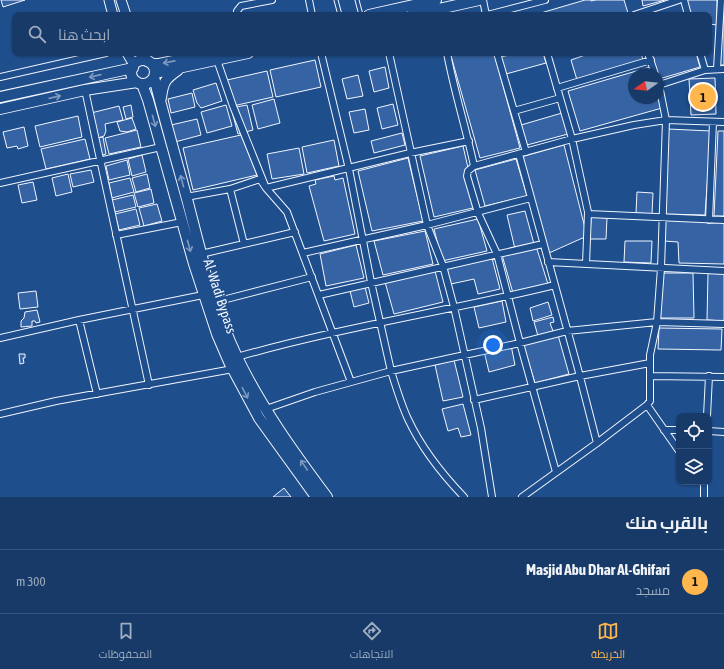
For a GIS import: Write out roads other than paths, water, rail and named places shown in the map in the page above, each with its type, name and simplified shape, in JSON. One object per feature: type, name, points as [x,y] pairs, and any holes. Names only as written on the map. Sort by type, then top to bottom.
[{"type":"main road","points":[[109,0],[112,12]]},
{"type":"main road","points":[[121,0],[125,12]]},
{"type":"main road","points":[[388,12],[478,0]]},
{"type":"main road","points":[[419,12],[434,5]]},
{"type":"main road","points":[[128,56],[133,66],[133,77],[139,83]]},
{"type":"main road","points":[[151,66],[215,57]]},
{"type":"main road","points":[[161,102],[164,83],[170,76],[181,69],[215,57]]},
{"type":"main road","points":[[0,97],[133,66],[142,60],[151,66],[181,69]]},
{"type":"main road","points":[[0,109],[85,90],[149,82],[151,66]]},
{"type":"main road","name":"Al-Wadi Bypass","points":[[151,66],[214,302],[237,356],[266,409],[320,495]]},
{"type":"main road","name":"Al-Wadi Bypass","points":[[139,83],[148,100],[182,222],[217,334],[233,369],[259,418],[320,495]]},
{"type":"street","points":[[237,12],[241,6],[272,0]]},
{"type":"street","points":[[309,0],[311,12]]},
{"type":"street","points":[[483,0],[486,12]]},
{"type":"street","points":[[499,12],[545,0]]},
{"type":"street","points":[[645,12],[679,0]]},
{"type":"street","points":[[684,0],[687,12]]},
{"type":"street","points":[[717,69],[721,0]]},
{"type":"street","points":[[0,78],[93,56]]},
{"type":"street","points":[[322,56],[349,169],[371,282],[391,372],[407,418],[414,431],[434,462],[452,485],[464,497]]},
{"type":"street","points":[[389,56],[410,153],[428,225],[443,266],[454,307],[481,428],[492,497]]},
{"type":"street","points":[[447,56],[474,166]]},
{"type":"street","points":[[499,56],[526,152]]},
{"type":"street","points":[[548,56],[572,139],[588,214],[586,264]]},
{"type":"street","points":[[649,56],[653,68]]},
{"type":"street","points":[[701,56],[705,70]]},
{"type":"street","points":[[215,57],[266,188]]},
{"type":"street","points":[[557,88],[650,60]]},
{"type":"street","points":[[664,82],[705,70],[724,69]]},
{"type":"street","points":[[85,90],[149,385]]},
{"type":"street","points":[[514,111],[560,98]]},
{"type":"street","points":[[522,497],[597,443],[647,405],[650,401],[650,363],[657,322],[661,268],[666,120],[662,104]]},
{"type":"street","points":[[556,472],[497,254],[478,213],[467,176],[468,171],[474,166],[572,139],[634,125],[666,120],[724,122]]},
{"type":"street","points":[[709,220],[713,122]]},
{"type":"street","points":[[266,188],[410,153],[469,141]]},
{"type":"street","points":[[0,183],[161,147]]},
{"type":"street","points":[[519,154],[597,443]]},
{"type":"street","points":[[186,197],[230,189],[260,179],[287,212],[351,382]]},
{"type":"street","points":[[230,189],[244,244]]},
{"type":"street","points":[[303,253],[478,213],[531,198]]},
{"type":"street","points":[[588,214],[724,220]]},
{"type":"street","points":[[116,235],[182,222]]},
{"type":"street","points":[[201,254],[295,232]]},
{"type":"street","points":[[319,294],[543,244]]},
{"type":"street","points":[[548,262],[724,271]]},
{"type":"street","points":[[214,302],[312,276]]},
{"type":"street","points":[[237,356],[333,332],[555,285]]},
{"type":"street","points":[[0,338],[79,320],[204,295]]},
{"type":"street","points":[[79,320],[97,394]]},
{"type":"street","points":[[266,409],[315,392],[351,382],[464,354],[520,343],[567,331],[657,322],[724,324]]},
{"type":"street","points":[[474,400],[532,386],[650,363]]},
{"type":"street","points":[[0,414],[56,401],[233,369]]},
{"type":"street","points":[[650,376],[724,377]]},
{"type":"street","points":[[707,413],[709,376]]},
{"type":"street","points":[[647,405],[678,449]]},
{"type":"street","points":[[664,430],[676,430]]},
{"type":"street","points":[[712,431],[724,432]]},
{"type":"street","points":[[703,485],[704,497]]},
{"type":"lane","points":[[336,0],[339,12]]},
{"type":"lane","points":[[357,0],[359,12]]},
{"type":"place","name":"Masjid Abu Dhar Al-Ghifari","points":[[703,97]]}]
